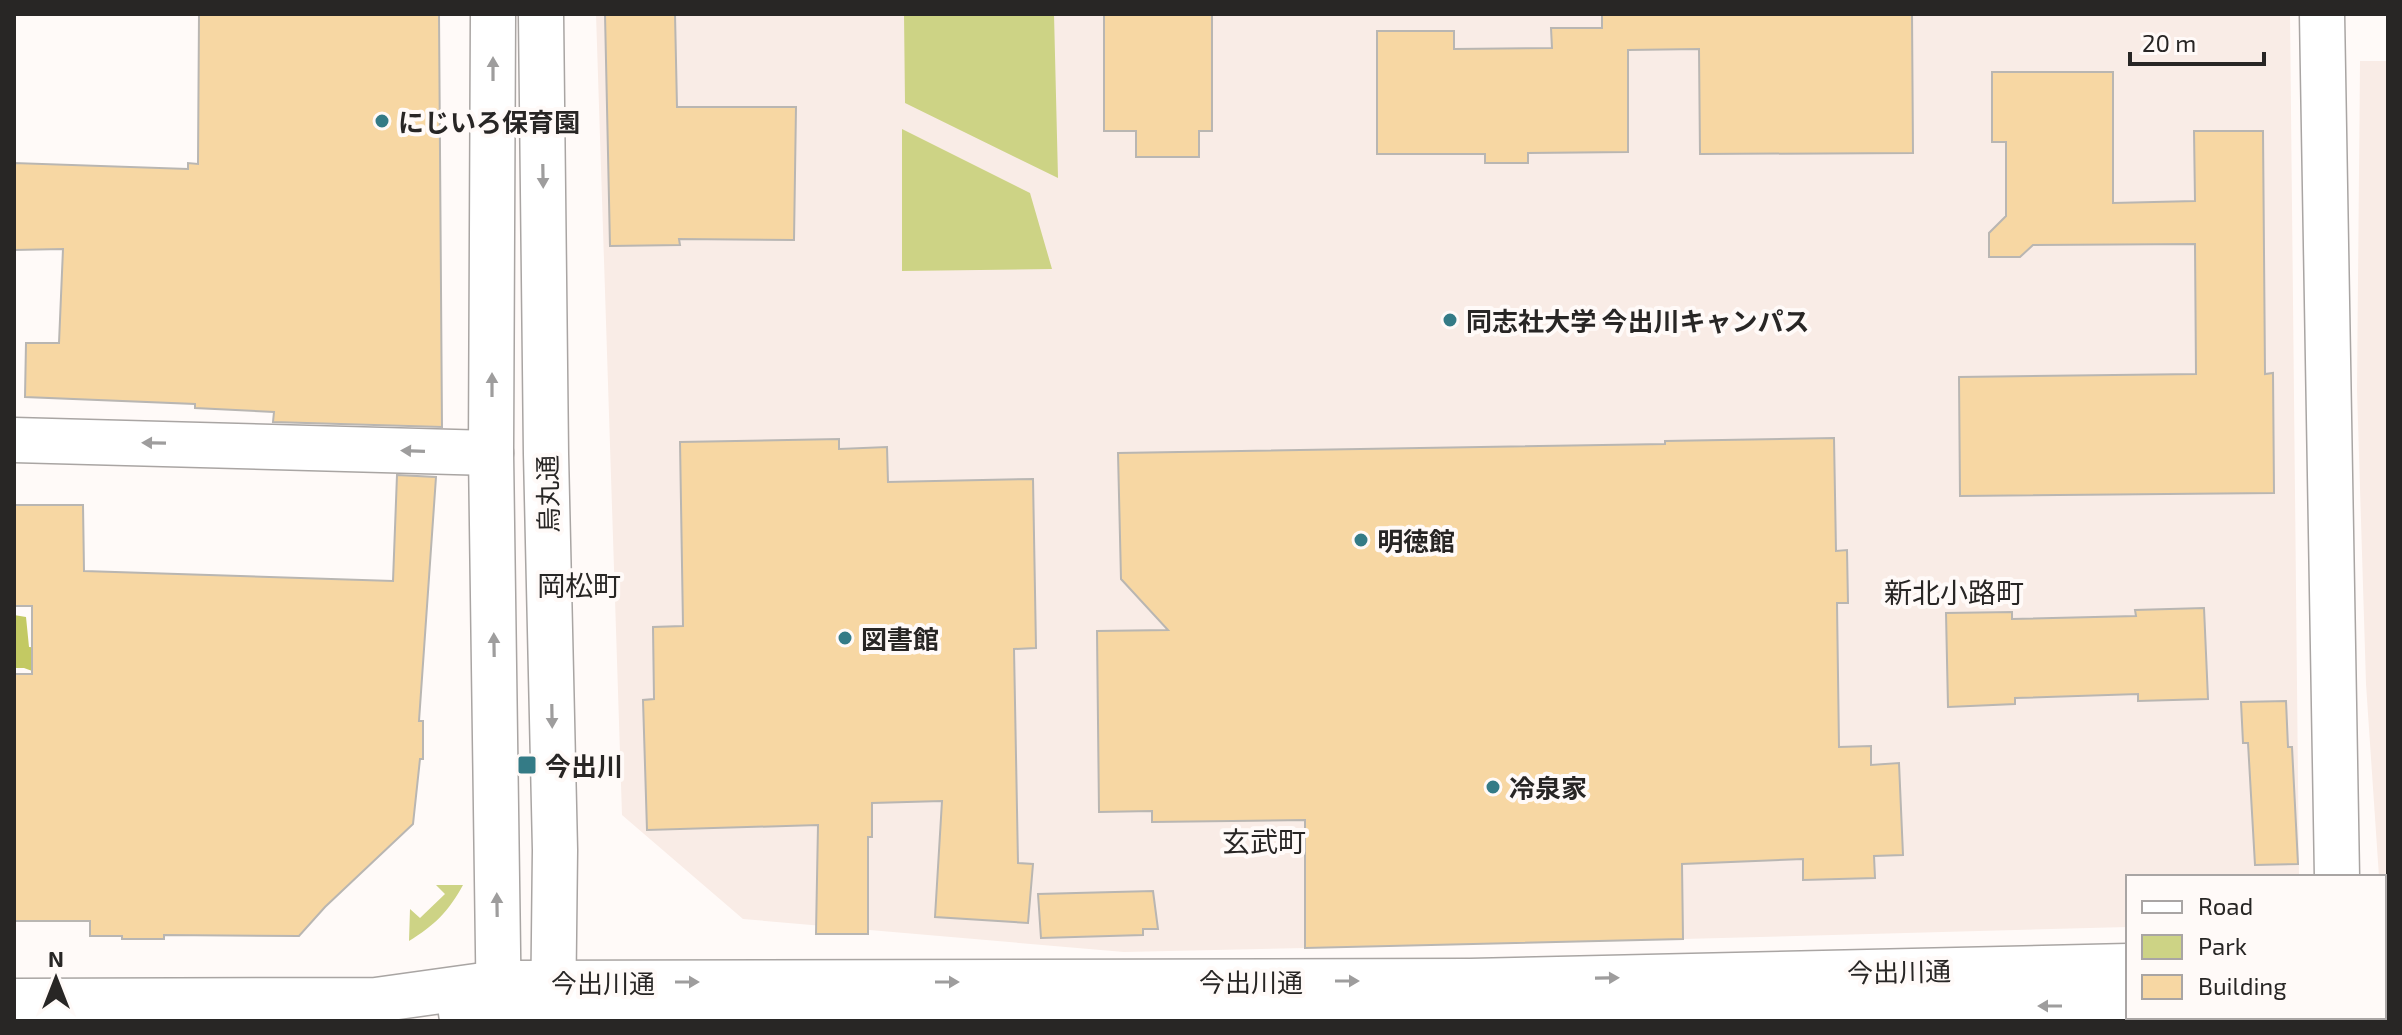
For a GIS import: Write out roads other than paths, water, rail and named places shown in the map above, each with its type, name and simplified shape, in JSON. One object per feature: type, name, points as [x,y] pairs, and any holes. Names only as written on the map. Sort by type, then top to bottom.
[{"type":"main road","points":[[493,14],[491,453],[499,1007]]},
{"type":"main road","name":"烏丸通","points":[[541,14],[555,850],[553,1007]]},
{"type":"main road","points":[[2322,14],[2337,875]]},
{"type":"main road","points":[[14,440],[491,453]]},
{"type":"main road","name":"今出川通","points":[[553,1007],[2126,966]]},
{"type":"main road","name":"今出川通","points":[[14,1001],[376,1000],[499,1007],[2126,1006]]},
{"type":"place","name":"にじいろ保育園","points":[[382,121]]},
{"type":"place","name":"同志社大学 今出川キャンパス","points":[[1450,320]]},
{"type":"place","name":"明徳館","points":[[1361,540]]},
{"type":"place","name":"図書館","points":[[845,638]]},
{"type":"place","name":"今出川","points":[[527,765]]},
{"type":"place","name":"冷泉家","points":[[1493,787]]},
{"type":"district","name":"岡松町","points":[[579,585]]},
{"type":"district","name":"新北小路町","points":[[1954,592]]},
{"type":"district","name":"玄武町","points":[[1264,841]]}]
